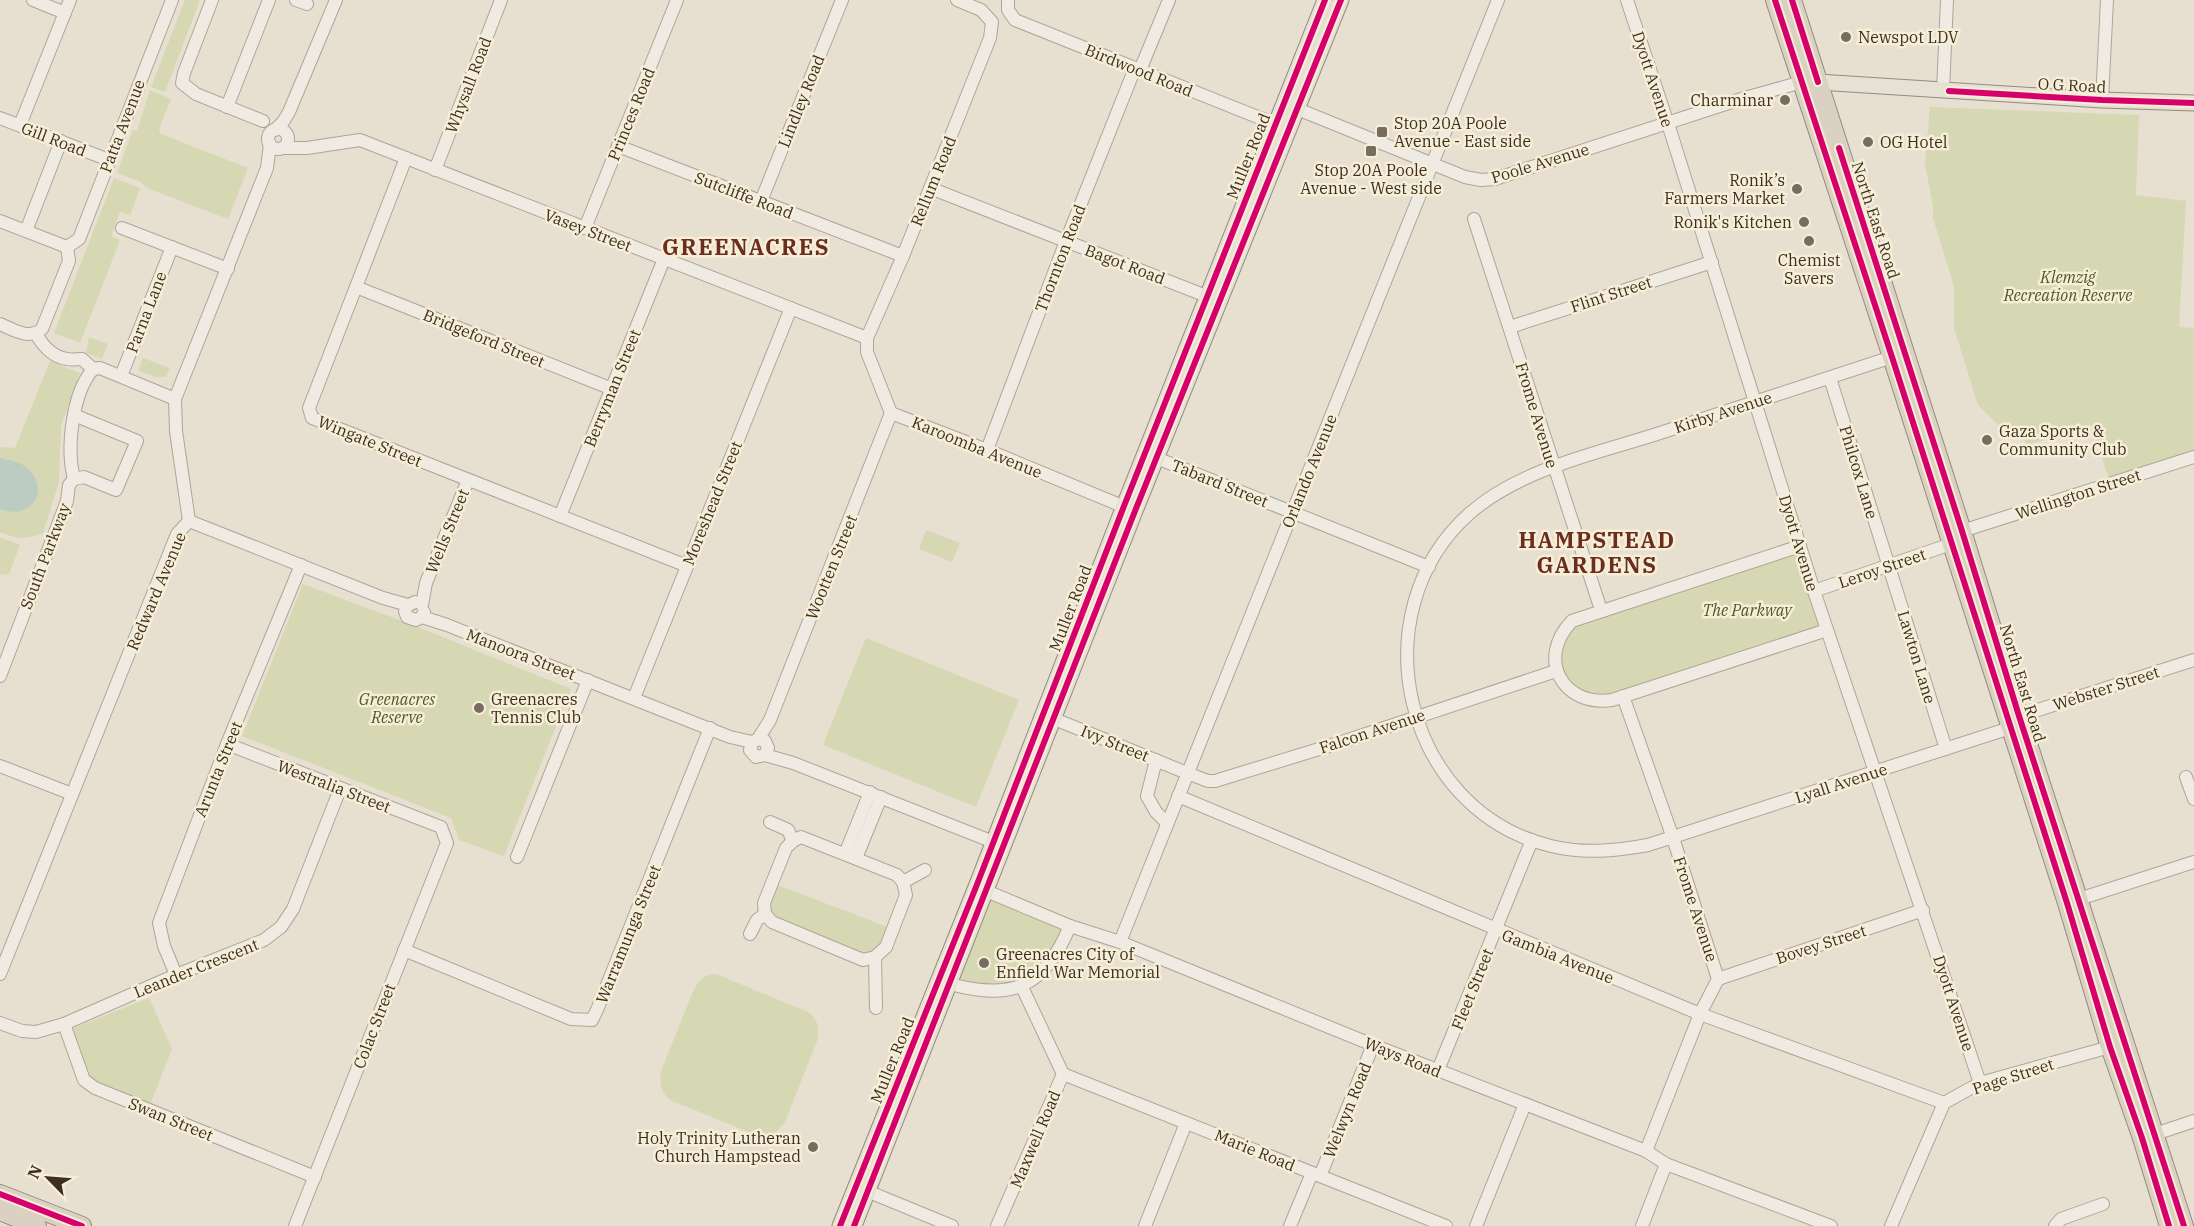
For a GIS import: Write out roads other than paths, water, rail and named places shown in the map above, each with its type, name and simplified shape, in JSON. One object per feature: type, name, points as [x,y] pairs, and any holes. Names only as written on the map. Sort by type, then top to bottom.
[{"type":"highway","name":"North East Road","points":[[1775,0],[1810,82],[2148,1136],[2184,1226]]},
{"type":"highway","name":"North East Road","points":[[1792,0],[1810,82]]},
{"type":"highway","name":"North East Road","points":[[2148,1136],[2169,1226]]},
{"type":"highway","points":[[0,1194],[28,1219]]},
{"type":"highway","points":[[0,1211],[28,1219],[82,1226]]},
{"type":"main road","name":"Muller Road","points":[[854,1226],[862,1189],[1290,106],[1325,0]]},
{"type":"main road","name":"Muller Road","points":[[1214,298],[1275,124],[1290,106],[1341,0]]},
{"type":"main road","name":"O G Road","points":[[1810,82],[2102,100],[2194,103]]},
{"type":"main road","name":"Muller Road","points":[[840,1226],[862,1189],[950,984],[982,889]]},
{"type":"street","points":[[33,0],[65,12]]},
{"type":"street","points":[[20,125],[70,0]]},
{"type":"street","name":"Patta Avenue","points":[[67,247],[79,238],[172,0]]},
{"type":"street","points":[[212,0],[182,82],[196,94],[263,121]]},
{"type":"street","points":[[227,107],[269,0]]},
{"type":"street","points":[[280,140],[283,122],[336,0]]},
{"type":"street","name":"Whysall Road","points":[[435,170],[501,0]]},
{"type":"street","name":"Princes Road","points":[[585,228],[677,0]]},
{"type":"street","name":"Lindley Road","points":[[761,201],[842,0]]},
{"type":"street","name":"Rellum Road","points":[[867,338],[903,256],[990,38],[992,21],[981,9],[957,0]]},
{"type":"street","name":"Thornton Road","points":[[987,450],[1066,241],[1168,0]]},
{"type":"street","name":"Orlando Avenue","points":[[1119,942],[1498,0]]},
{"type":"street","name":"Dyott Avenue","points":[[1627,0],[1712,262],[1814,591],[1980,1083]]},
{"type":"street","points":[[1943,91],[1947,0]]},
{"type":"street","points":[[2102,100],[2107,0]]},
{"type":"street","name":"Birdwood Road","points":[[1008,5],[1015,20],[1275,124]]},
{"type":"street","name":"Poole Avenue","points":[[1290,106],[1465,177],[1481,180],[1496,179],[1790,84],[1810,82]]},
{"type":"street","name":"Gill Road","points":[[0,118],[109,160]]},
{"type":"street","name":"Vasey Street","points":[[280,140],[307,148],[360,140],[867,338]]},
{"type":"street","name":"Redward Avenue","points":[[0,974],[177,534],[189,521],[176,431],[175,399],[280,140]]},
{"type":"street","points":[[26,231],[61,141]]},
{"type":"street","name":"Sutcliffe Road","points":[[618,146],[903,256]]},
{"type":"street","name":"Wingate Street","points":[[406,159],[309,408],[312,418],[687,566]]},
{"type":"street","name":"Bagot Road","points":[[930,188],[1214,298]]},
{"type":"street","name":"Frome Avenue","points":[[1474,219],[1600,610]]},
{"type":"street","points":[[0,221],[67,247],[69,261],[39,338]]},
{"type":"street","points":[[122,228],[228,269]]},
{"type":"street","name":"Parna Lane","points":[[121,376],[171,247]]},
{"type":"street","name":"Berryman Street","points":[[560,516],[664,259]]},
{"type":"street","name":"Flint Street","points":[[1510,327],[1712,262]]},
{"type":"street","name":"Bridgeford Street","points":[[356,287],[612,389]]},
{"type":"street","name":"Moreshead Street","points":[[634,698],[791,308]]},
{"type":"street","points":[[2,329],[39,338],[45,349],[59,357],[69,360],[82,359],[93,369],[121,376],[175,399]]},
{"type":"street","name":"Karoomba Avenue","points":[[867,338],[867,352],[891,413],[1130,509]]},
{"type":"street","name":"Kirby Avenue","points":[[1417,716],[1410,695],[1407,636],[1417,594],[1429,567],[1448,538],[1469,514],[1498,494],[1553,467],[1899,355]]},
{"type":"street","points":[[74,416],[137,441],[116,490],[84,477],[74,479],[70,464],[71,428],[74,416],[87,377],[93,369]]},
{"type":"street","name":"Philcox Lane","points":[[1830,378],[1888,566]]},
{"type":"street","name":"Wootten Street","points":[[760,746],[891,413]]},
{"type":"street","name":"Tabard Street","points":[[1151,456],[1429,567]]},
{"type":"street","name":"Wellington Street","points":[[1957,537],[2194,457]]},
{"type":"street","name":"South Parkway","points":[[0,676],[66,501],[69,485],[74,479]]},
{"type":"street","name":"Wells Street","points":[[416,608],[468,480]]},
{"type":"street","name":"Manoora Street","points":[[189,521],[383,598],[416,608],[447,625],[710,729],[760,746],[793,764],[999,844]]},
{"type":"street","name":"Leroy Street","points":[[1814,591],[1888,566],[1957,537]]},
{"type":"street","points":[[1800,546],[1572,621],[1558,637],[1556,671],[1571,690],[1589,700],[1601,701],[1623,696],[1827,630]]},
{"type":"street","name":"Arunta Street","points":[[176,975],[164,946],[159,923],[166,900],[227,744],[301,566]]},
{"type":"street","name":"Lawton Lane","points":[[1888,566],[1946,749]]},
{"type":"street","name":"Webster Street","points":[[2014,722],[2194,660]]},
{"type":"street","name":"Falcon Avenue","points":[[1187,773],[1208,781],[1215,781],[1556,671]]},
{"type":"street","points":[[517,857],[588,680]]},
{"type":"street","name":"Frome Avenue","points":[[1623,696],[1672,836],[1718,979],[1700,1014],[1646,1151]]},
{"type":"street","name":"Ivy Street","points":[[1049,716],[1187,773]]},
{"type":"street","name":"Lyall Avenue","points":[[1417,716],[1432,754],[1461,793],[1501,825],[1532,840],[1571,850],[1605,851],[1648,845],[1946,749],[2014,722]]},
{"type":"street","name":"Warramunga Street","points":[[404,950],[572,1018],[591,1020],[710,729]]},
{"type":"street","name":"Westralia Street","points":[[227,744],[441,827]]},
{"type":"street","points":[[1156,760],[1147,796],[1156,812],[1167,823]]},
{"type":"street","points":[[0,766],[72,794]]},
{"type":"street","points":[[2186,777],[2194,799]]},
{"type":"street","name":"Leander Crescent","points":[[0,1023],[22,1031],[36,1032],[63,1024],[264,940],[281,927],[293,909],[340,789]]},
{"type":"street","points":[[851,856],[876,795]]},
{"type":"street","name":"Gambia Avenue","points":[[1178,796],[1700,1014],[1944,1103]]},
{"type":"street","points":[[770,822],[788,830],[793,841]]},
{"type":"street","name":"Colac Street","points":[[295,1226],[447,843],[441,827]]},
{"type":"street","points":[[801,837],[851,856],[897,875],[903,882],[906,895],[886,947],[874,957],[863,960],[772,922],[765,914],[764,903],[786,848],[793,841],[801,837]]},
{"type":"street","name":"Fleet Street","points":[[1438,1071],[1532,840]]},
{"type":"street","points":[[2073,901],[2194,862]]},
{"type":"street","points":[[903,882],[925,870]]},
{"type":"street","name":"Ways Road","points":[[982,889],[1070,926],[1119,942],[1438,1071],[1646,1151],[1666,1164],[1805,1221],[1831,1226]]},
{"type":"street","name":"Bovey Street","points":[[1718,979],[1923,910]]},
{"type":"street","points":[[750,934],[758,920],[765,914]]},
{"type":"street","points":[[950,984],[993,992],[1022,987],[1044,972],[1060,950],[1070,926]]},
{"type":"street","points":[[874,957],[876,1008]]},
{"type":"street","name":"Maxwell Road","points":[[997,1226],[1063,1074],[1022,987]]},
{"type":"street","name":"Swan Street","points":[[63,1024],[84,1080],[95,1088],[315,1177]]},
{"type":"street","name":"Page Street","points":[[1944,1103],[1980,1083],[2118,1044]]},
{"type":"street","name":"Welwyn Road","points":[[1290,1226],[1316,1174],[1373,1045]]},
{"type":"street","name":"Marie Road","points":[[1063,1074],[1446,1226]]},
{"type":"street","points":[[1891,1226],[1944,1103]]},
{"type":"street","points":[[1476,1226],[1525,1104]]},
{"type":"street","points":[[2148,1136],[2194,1121]]},
{"type":"street","points":[[1145,1226],[1186,1123]]},
{"type":"street","points":[[1642,1226],[1666,1164]]},
{"type":"street","points":[[862,1189],[952,1226]]},
{"type":"street","points":[[2055,1226],[2061,1219],[2103,1204]]},
{"type":"place","name":"Newspot LDV","points":[[1846,37]]},
{"type":"place","name":"Charminar","points":[[1785,100]]},
{"type":"place","name":"Stop 20A Poole Avenue - East side","points":[[1382,132]]},
{"type":"place","name":"OG Hotel","points":[[1868,142]]},
{"type":"place","name":"Stop 20A Poole Avenue - West side","points":[[1371,151]]},
{"type":"place","name":"Ronik’s Farmers Market","points":[[1797,189]]},
{"type":"place","name":"Ronik's Kitchen","points":[[1804,222]]},
{"type":"place","name":"Chemist Savers","points":[[1809,241]]},
{"type":"place","name":"Gaza Sports & Community Club","points":[[1987,440]]},
{"type":"place","name":"Greenacres Tennis Club","points":[[479,708]]},
{"type":"place","name":"Greenacres City of Enfield War Memorial","points":[[984,963]]},
{"type":"place","name":"Holy Trinity Lutheran Church Hampstead","points":[[813,1147]]},
{"type":"district","name":"GREENACRES","points":[[746,246]]},
{"type":"district","name":"HAMPSTEAD GARDENS","points":[[1597,552]]},
{"type":"park label","name":"Klemzig Recreation Reserve","points":[[2068,286]]},
{"type":"park label","name":"The Parkway","points":[[1747,610]]},
{"type":"park label","name":"Greenacres Reserve","points":[[397,708]]}]
